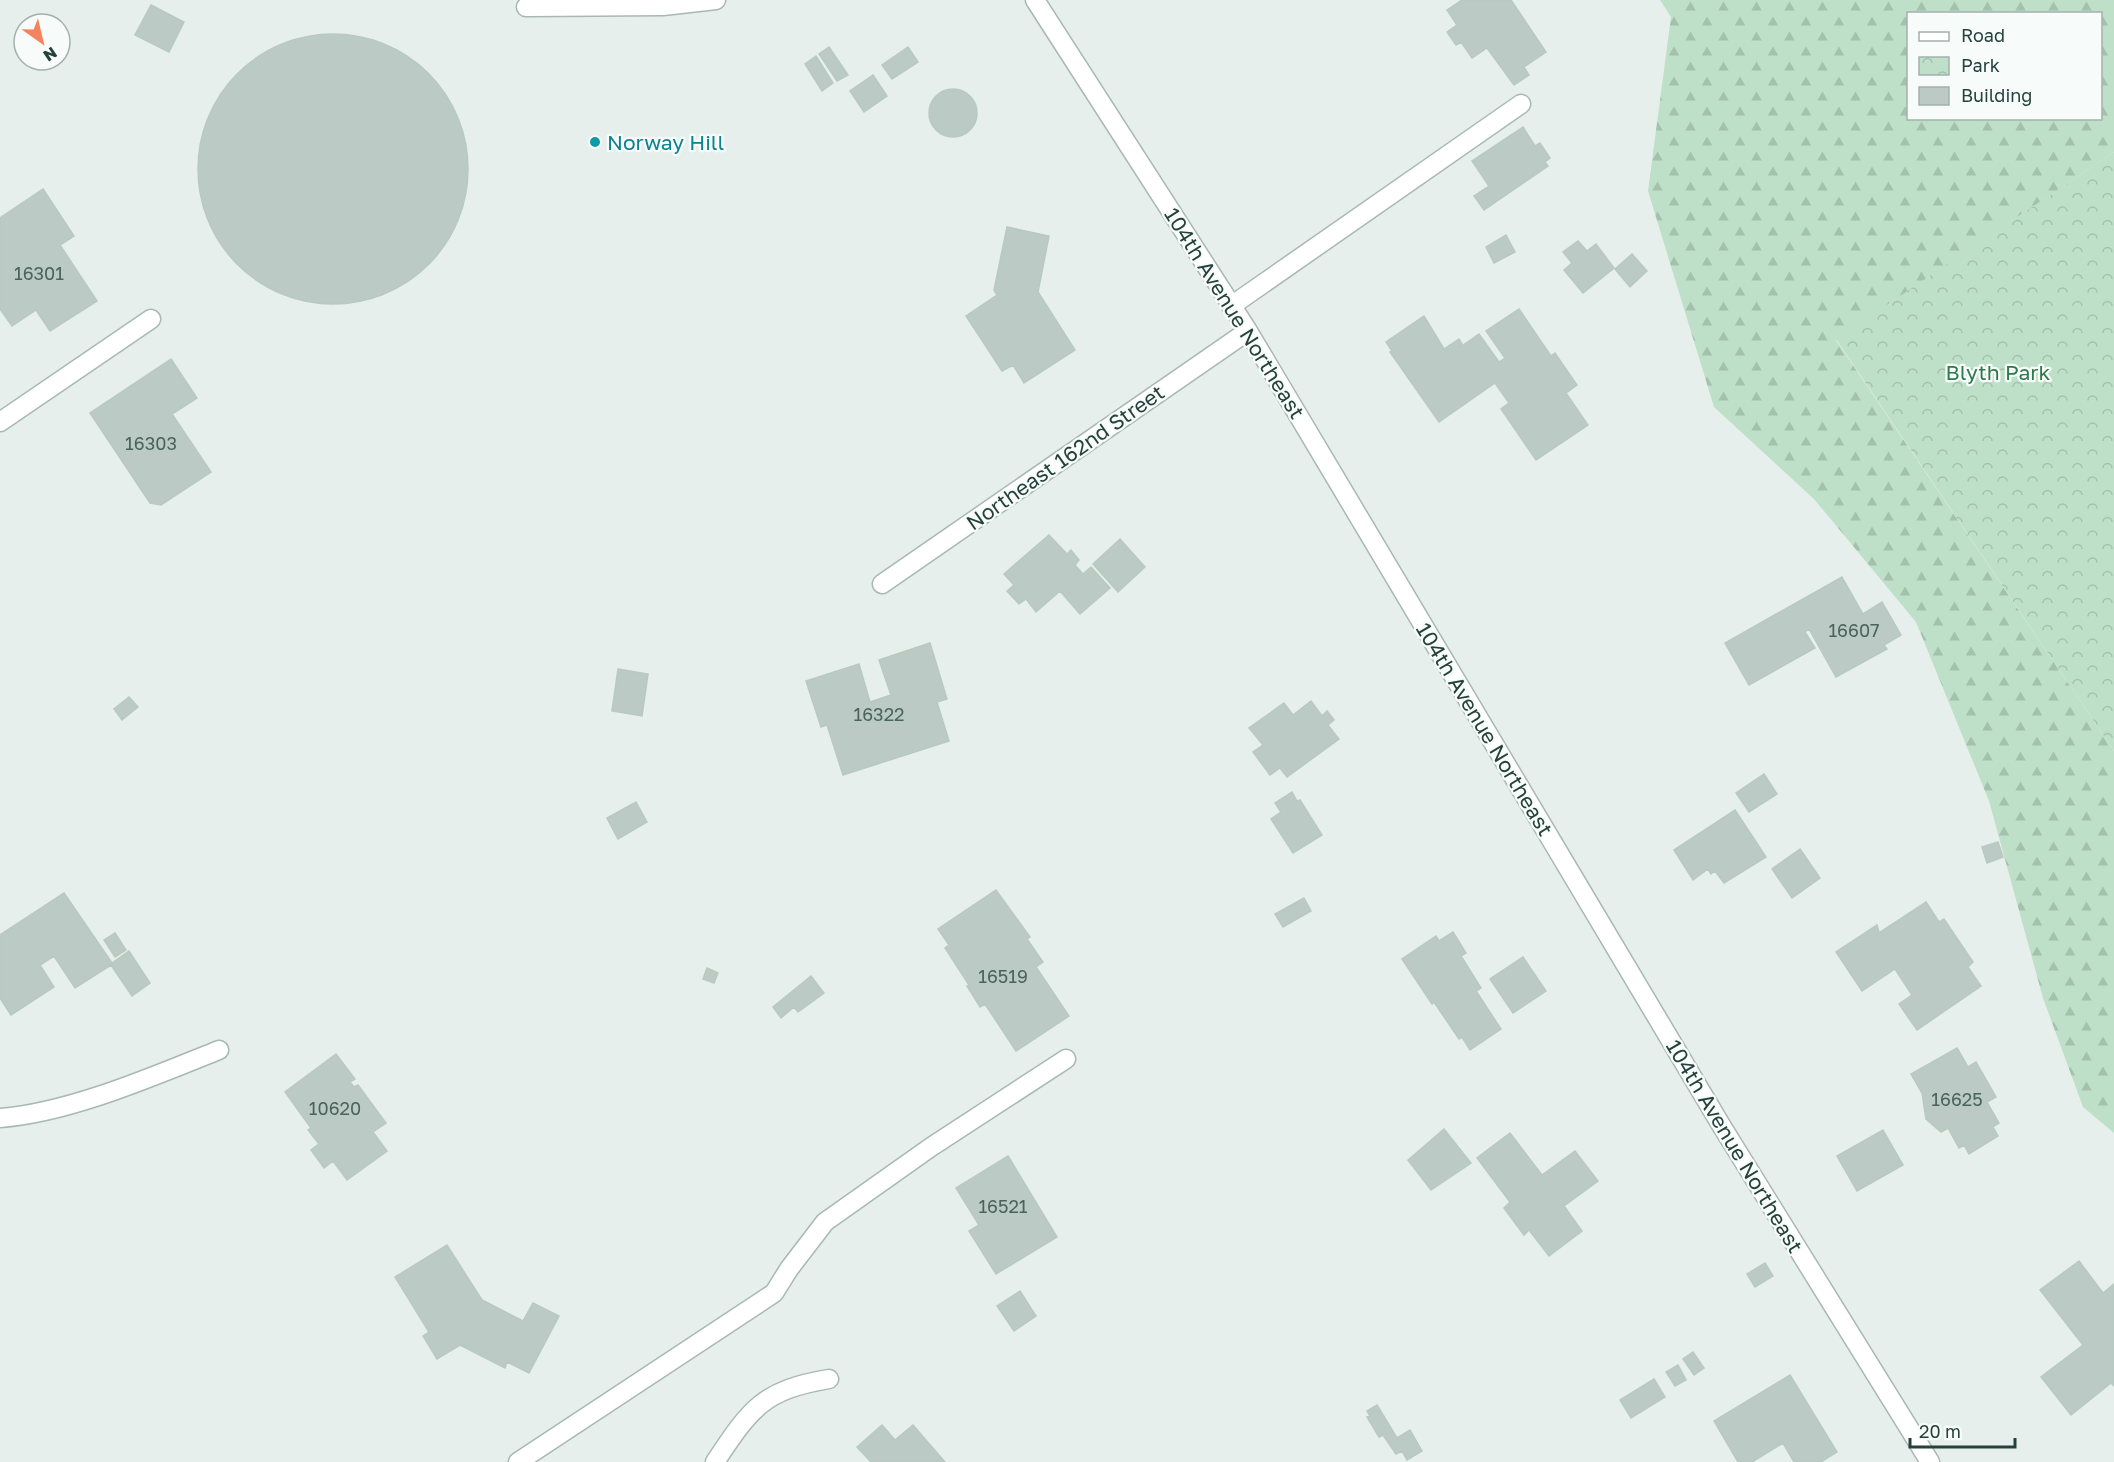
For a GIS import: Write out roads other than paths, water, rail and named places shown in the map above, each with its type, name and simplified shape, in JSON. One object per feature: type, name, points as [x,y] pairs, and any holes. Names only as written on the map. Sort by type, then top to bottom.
[{"type":"street","points":[[526,8],[663,6],[716,0]]},
{"type":"street","name":"104th Avenue Northeast","points":[[1035,0],[1248,331],[1715,1115],[1930,1462]]},
{"type":"street","points":[[1231,306],[1521,104]]},
{"type":"street","points":[[0,422],[151,319]]},
{"type":"street","name":"Northeast 162nd Street","points":[[882,584],[1248,331]]},
{"type":"street","points":[[0,1118],[22,1117],[125,1087],[219,1050]]},
{"type":"street","points":[[518,1462],[774,1293],[789,1269],[825,1222],[931,1147],[1066,1059]]},
{"type":"street","points":[[715,1462],[744,1418],[770,1395],[797,1384],[829,1379]]},
{"type":"place","name":"Norway Hill","points":[[595,142]]},
{"type":"park label","name":"Blyth Park","points":[[1998,372]]}]
